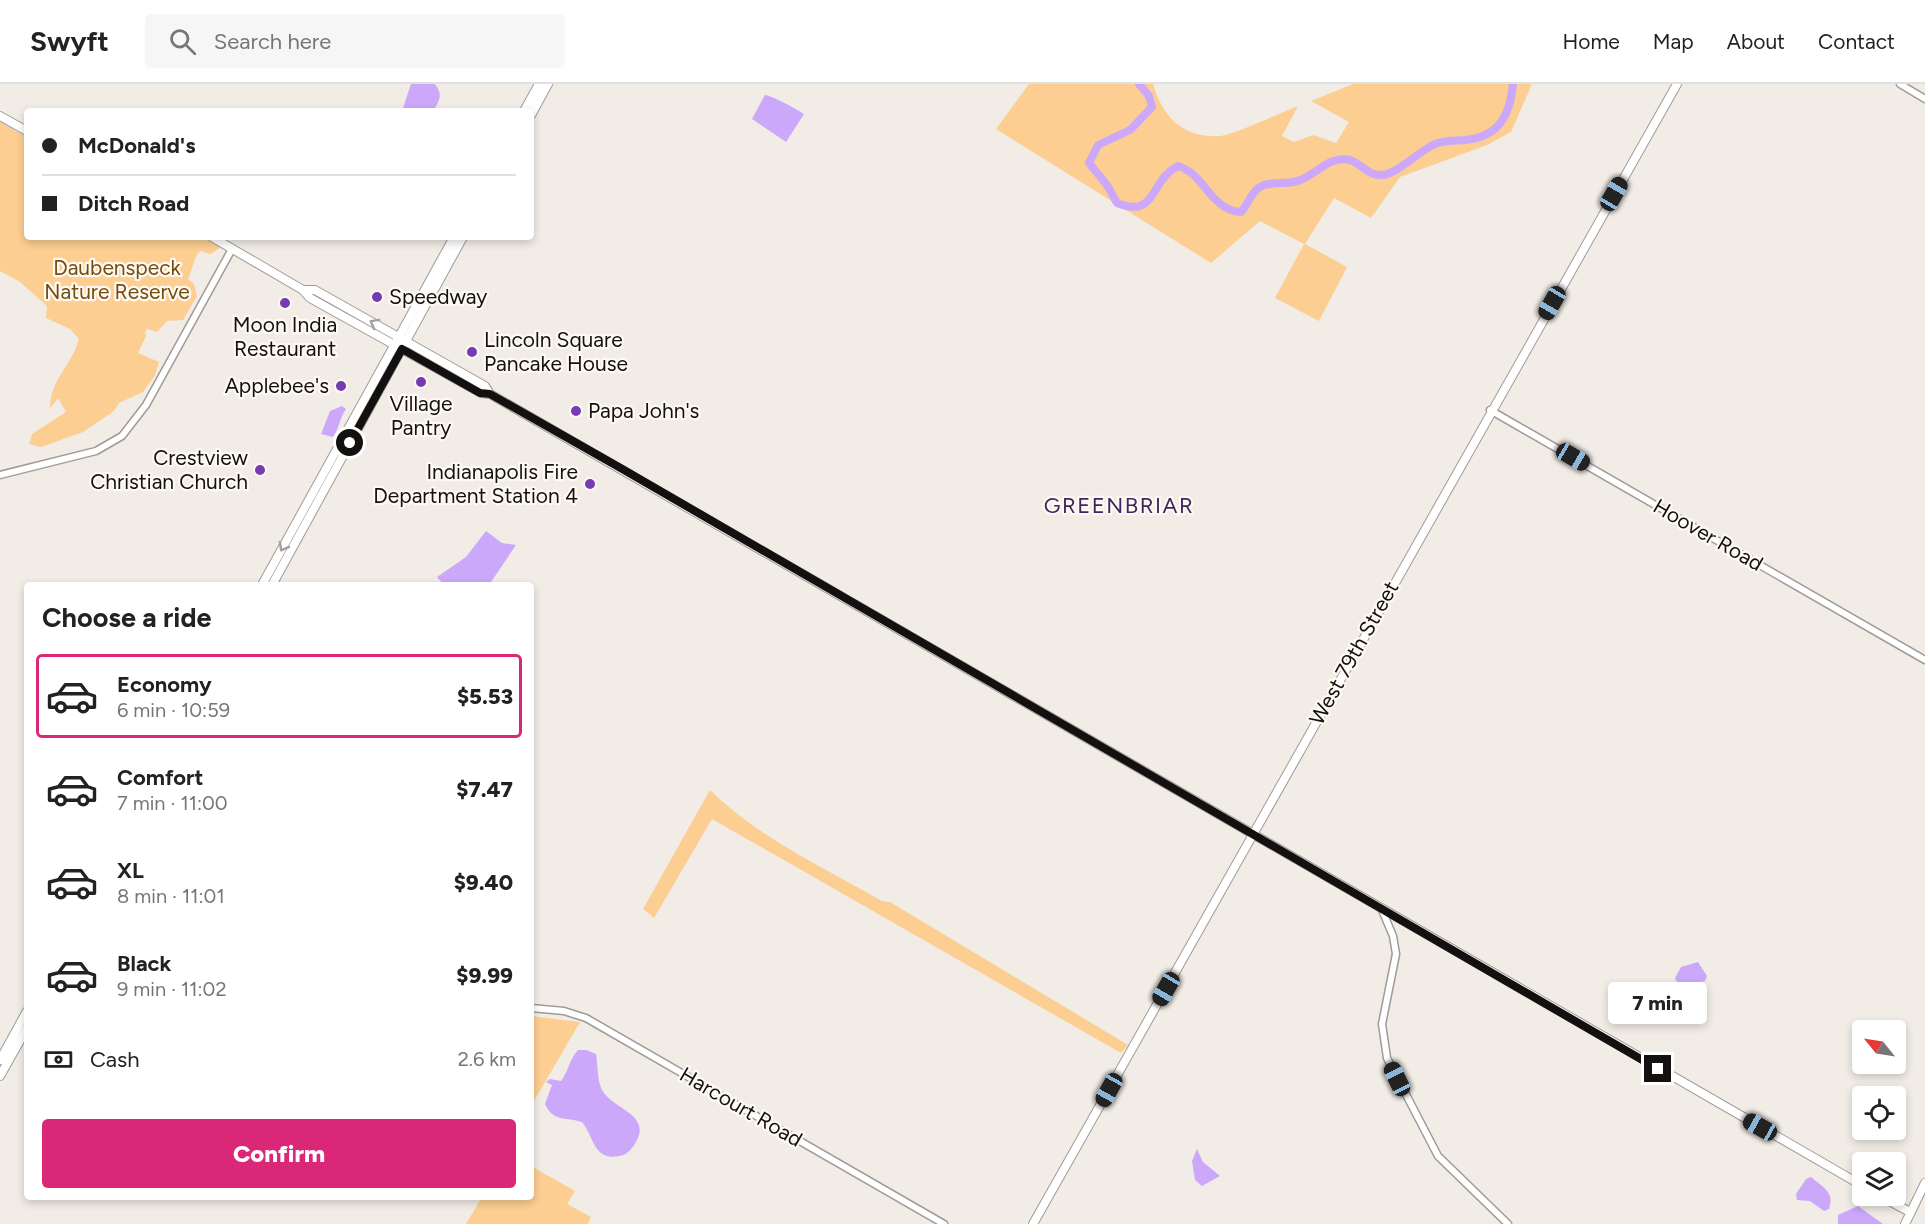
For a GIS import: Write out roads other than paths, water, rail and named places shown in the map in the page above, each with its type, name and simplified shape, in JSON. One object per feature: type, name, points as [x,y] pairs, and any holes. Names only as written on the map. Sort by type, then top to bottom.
[{"type":"main road","points":[[526,108],[539,84]]},
{"type":"main road","points":[[534,110],[548,84]]},
{"type":"main road","name":"West 79th Street","points":[[1033,1224],[1490,410],[1677,84]]},
{"type":"main road","points":[[0,116],[24,129]]},
{"type":"main road","points":[[217,240],[303,290],[310,298],[400,343],[480,393],[490,394],[1252,836],[1852,1180]]},
{"type":"main road","points":[[274,582],[452,240]]},
{"type":"main road","points":[[264,582],[400,343],[462,240]]},
{"type":"main road","points":[[0,1060],[24,1016]]},
{"type":"main road","points":[[0,1076],[24,1033]]},
{"type":"main road","points":[[1905,1224],[1925,1183]]},
{"type":"main road","points":[[1900,1206],[1910,1211]]},
{"type":"street","points":[[1900,84],[1925,99]]},
{"type":"street","points":[[0,475],[96,451],[122,436],[146,405],[232,249]]},
{"type":"street","name":"Hoover Road","points":[[1490,410],[1925,660]]},
{"type":"street","points":[[1382,910],[1393,936],[1396,954],[1382,1024],[1387,1058],[1436,1154],[1508,1224]]},
{"type":"street","name":"Harcourt Road","points":[[534,1008],[564,1011],[586,1018],[944,1224]]},
{"type":"waterway","points":[[1139,84],[1149,96],[1152,107],[1130,130],[1098,145],[1089,163],[1107,185],[1117,203],[1130,207],[1146,202],[1162,180],[1178,166],[1195,176],[1222,205],[1241,212],[1260,187],[1300,180],[1336,160],[1350,160],[1373,174],[1388,174],[1437,143],[1477,138],[1486,134],[1494,129],[1505,115],[1513,84]]},
{"type":"place","name":"Speedway","points":[[377,297]]},
{"type":"place","name":"Moon India Restaurant","points":[[285,303]]},
{"type":"place","name":"Lincoln Square Pancake House","points":[[472,352]]},
{"type":"place","name":"Village Pantry","points":[[421,382]]},
{"type":"place","name":"Applebee's","points":[[341,386]]},
{"type":"place","name":"Papa John's","points":[[576,411]]},
{"type":"place","name":"Crestview Christian Church","points":[[260,470]]},
{"type":"place","name":"Indianapolis Fire Department Station 4","points":[[590,484]]},
{"type":"district","name":"GREENBRIAR","points":[[1119,505]]},
{"type":"park label","name":"Daubenspeck Nature Reserve","points":[[117,280]]}]
